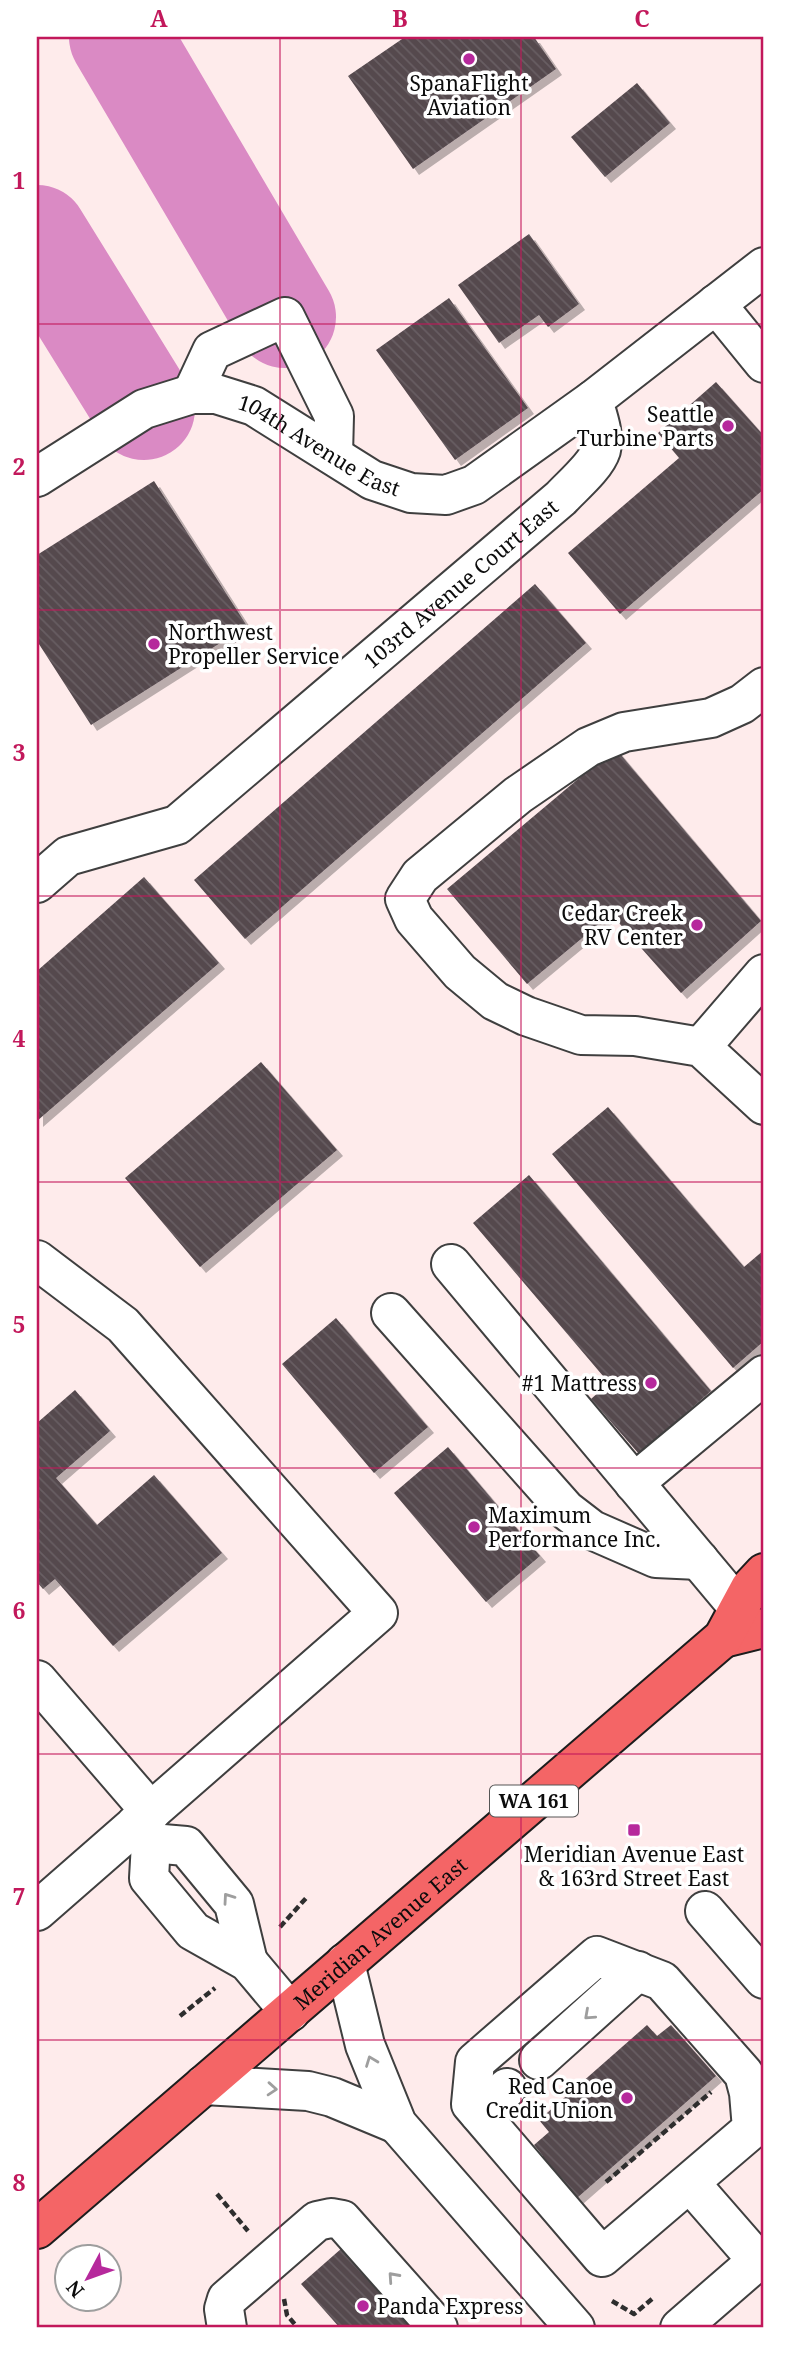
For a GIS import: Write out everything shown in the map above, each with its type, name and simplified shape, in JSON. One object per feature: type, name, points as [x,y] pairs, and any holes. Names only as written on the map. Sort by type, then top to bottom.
[{"type":"main road","name":"Meridian Avenue East","points":[[37,2229],[742,1625],[750,1588],[764,1573]]},
{"type":"street","points":[[593,400],[764,267]]},
{"type":"street","points":[[716,304],[764,363]]},
{"type":"street","points":[[192,394],[212,351],[285,317],[334,416],[333,455]]},
{"type":"street","name":"104th Avenue East","points":[[37,477],[144,408],[192,394],[216,394],[254,406],[372,480],[411,494],[446,495],[474,485],[593,400]]},
{"type":"street","name":"103rd Avenue Court East","points":[[37,883],[68,856],[177,825],[561,498],[585,474],[601,450],[601,426],[593,400]]},
{"type":"street","points":[[764,687],[742,704],[711,718],[624,732],[588,747],[519,795],[420,876],[405,900],[414,919],[460,972],[495,1001],[526,1016],[580,1035],[635,1036],[701,1047],[764,1105]]},
{"type":"street","points":[[701,1047],[764,974]]},
{"type":"street","points":[[37,1260],[123,1325],[378,1613],[146,1826],[37,1911]]},
{"type":"street","points":[[451,1264],[699,1560],[742,1625]]},
{"type":"street","points":[[391,1314],[566,1510],[592,1530],[656,1558],[699,1560]]},
{"type":"street","points":[[635,1483],[764,1375]]},
{"type":"street","points":[[37,1680],[146,1826],[149,1878],[193,1931],[248,1962],[290,2012]]},
{"type":"street","points":[[705,1911],[764,1979]]},
{"type":"street","points":[[597,1956],[638,1971],[662,1981],[744,2074],[749,2093],[752,2129],[602,2258],[471,2104],[475,2062],[597,1956]]},
{"type":"street","points":[[345,1964],[365,2045],[397,2124],[575,2328]]},
{"type":"street","points":[[539,2060],[638,1971]]},
{"type":"street","points":[[204,2085],[309,2091],[332,2097],[397,2124]]},
{"type":"street","points":[[479,2113],[507,2088]]},
{"type":"street","points":[[680,2328],[761,2258],[690,2183]]},
{"type":"street","points":[[227,2328],[224,2309],[227,2299],[317,2221],[331,2218],[342,2220],[438,2328]]},
{"type":"path","points":[[606,2182],[715,2088]]},
{"type":"path","points":[[217,2194],[255,2239]]},
{"type":"path","points":[[612,2301],[634,2314],[654,2297]]},
{"type":"building","points":[[405,37],[534,37],[556,69],[413,169],[348,76]]},
{"type":"building","points":[[637,83],[670,123],[605,177],[571,137]]},
{"type":"building","points":[[529,234],[579,304],[548,327],[539,315],[499,343],[458,285]]},
{"type":"building","points":[[449,298],[528,408],[455,460],[376,350]]},
{"type":"building","points":[[716,382],[764,436],[764,489],[620,614],[568,553],[679,458],[658,433]]},
{"type":"building","points":[[154,481],[247,626],[91,725],[37,641],[37,555]]},
{"type":"building","points":[[535,584],[586,643],[245,939],[194,880]]},
{"type":"building","points":[[615,748],[761,921],[681,993],[611,914],[527,984],[447,889]]},
{"type":"building","points":[[144,877],[219,963],[37,1121],[37,971]]},
{"type":"building","points":[[261,1062],[337,1150],[200,1267],[125,1178]]},
{"type":"building","points":[[608,1107],[744,1267],[764,1250],[764,1341],[733,1368],[552,1154]]},
{"type":"building","points":[[529,1175],[711,1391],[639,1454],[591,1399],[609,1383],[473,1223]]},
{"type":"building","points":[[336,1318],[428,1427],[374,1473],[282,1364]]},
{"type":"building","points":[[75,1390],[110,1431],[56,1478],[97,1525],[154,1475],[222,1553],[113,1646],[55,1579],[43,1589],[37,1582],[37,1423]]},
{"type":"building","points":[[448,1447],[540,1556],[486,1602],[394,1493]]},
{"type":"building","name":"Red Canoe Credit Union","points":[[647,2025],[657,2036],[671,2025],[716,2076],[569,2205],[534,2164],[543,2156],[534,2145],[549,2132],[539,2120]]},
{"type":"building","name":"Panda Express","points":[[350,2241],[425,2328],[340,2328],[301,2284]]},
{"type":"taxiway","points":[[120,37],[285,317]]},
{"type":"taxiway","points":[[37,236],[144,409]]},
{"type":"place","name":"SpanaFlight Aviation","points":[[469,59]]},
{"type":"place","name":"Seattle Turbine Parts","points":[[728,426]]},
{"type":"place","name":"Northwest Propeller Service","points":[[154,644]]},
{"type":"place","name":"Cedar Creek RV Center","points":[[697,925]]},
{"type":"place","name":"#1 Mattress","points":[[651,1383]]},
{"type":"place","name":"Maximum Performance Inc.","points":[[474,1527]]},
{"type":"place","name":"Meridian Avenue East & 163rd Street East","points":[[634,1830]]},
{"type":"place","name":"Red Canoe Credit Union","points":[[627,2098]]},
{"type":"place","name":"Panda Express","points":[[363,2306]]}]
